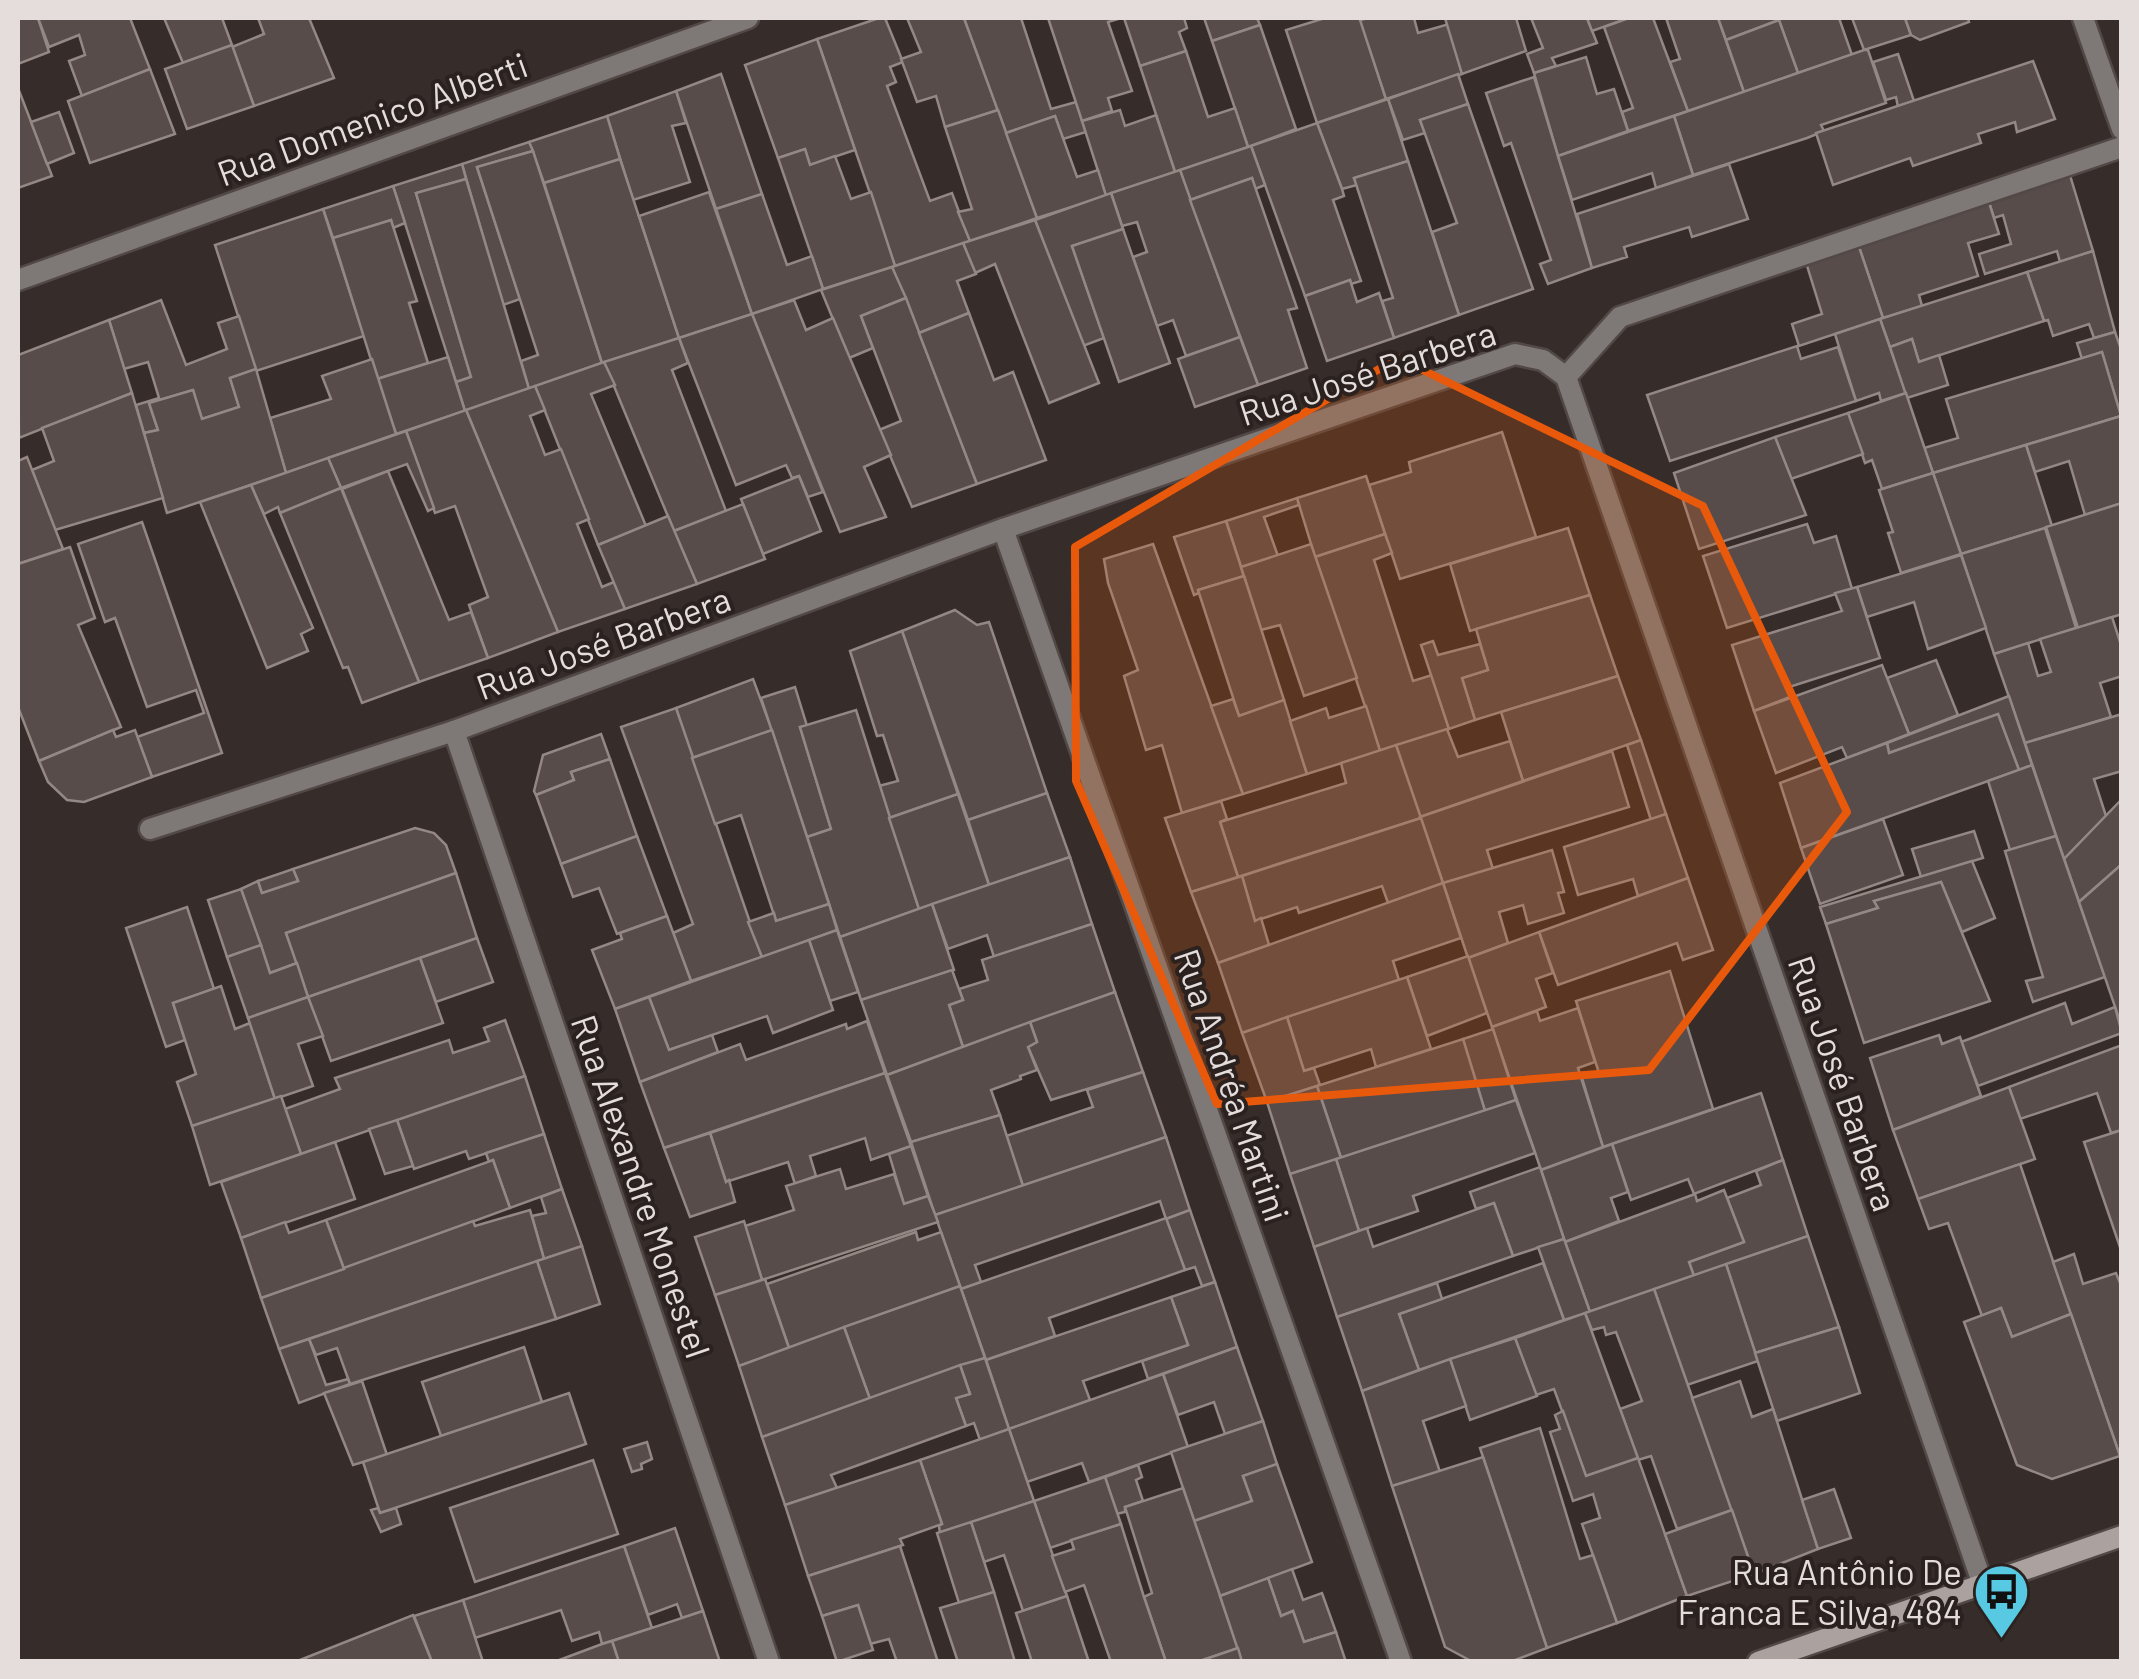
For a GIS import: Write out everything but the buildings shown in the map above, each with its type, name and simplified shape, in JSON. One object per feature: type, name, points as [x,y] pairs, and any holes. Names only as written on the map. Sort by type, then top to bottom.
[{"type":"main road","points":[[1758,1662],[2122,1536]]},
{"type":"street","name":"Rua Domenico Alberti","points":[[18,280],[748,18]]},
{"type":"street","points":[[2083,18],[2122,129]]},
{"type":"street","points":[[1566,377],[1620,317],[2122,147]]},
{"type":"street","name":"Rua José Barbera","points":[[150,829],[454,731],[1003,529],[1515,354],[1544,360],[1566,377],[1983,1584]]},
{"type":"street","name":"Rua Andréa Martini","points":[[1003,529],[1401,1662]]},
{"type":"street","name":"Rua Alexandre Monestel","points":[[454,731],[768,1662]]},
{"type":"highlighted area","points":[[1398,358],[1703,506],[1847,812],[1649,1070],[1217,1104],[1076,781],[1075,547]]},
{"type":"place","name":"Rua Antônio De Franca E Silva, 484","points":[[2001,1640]]}]
